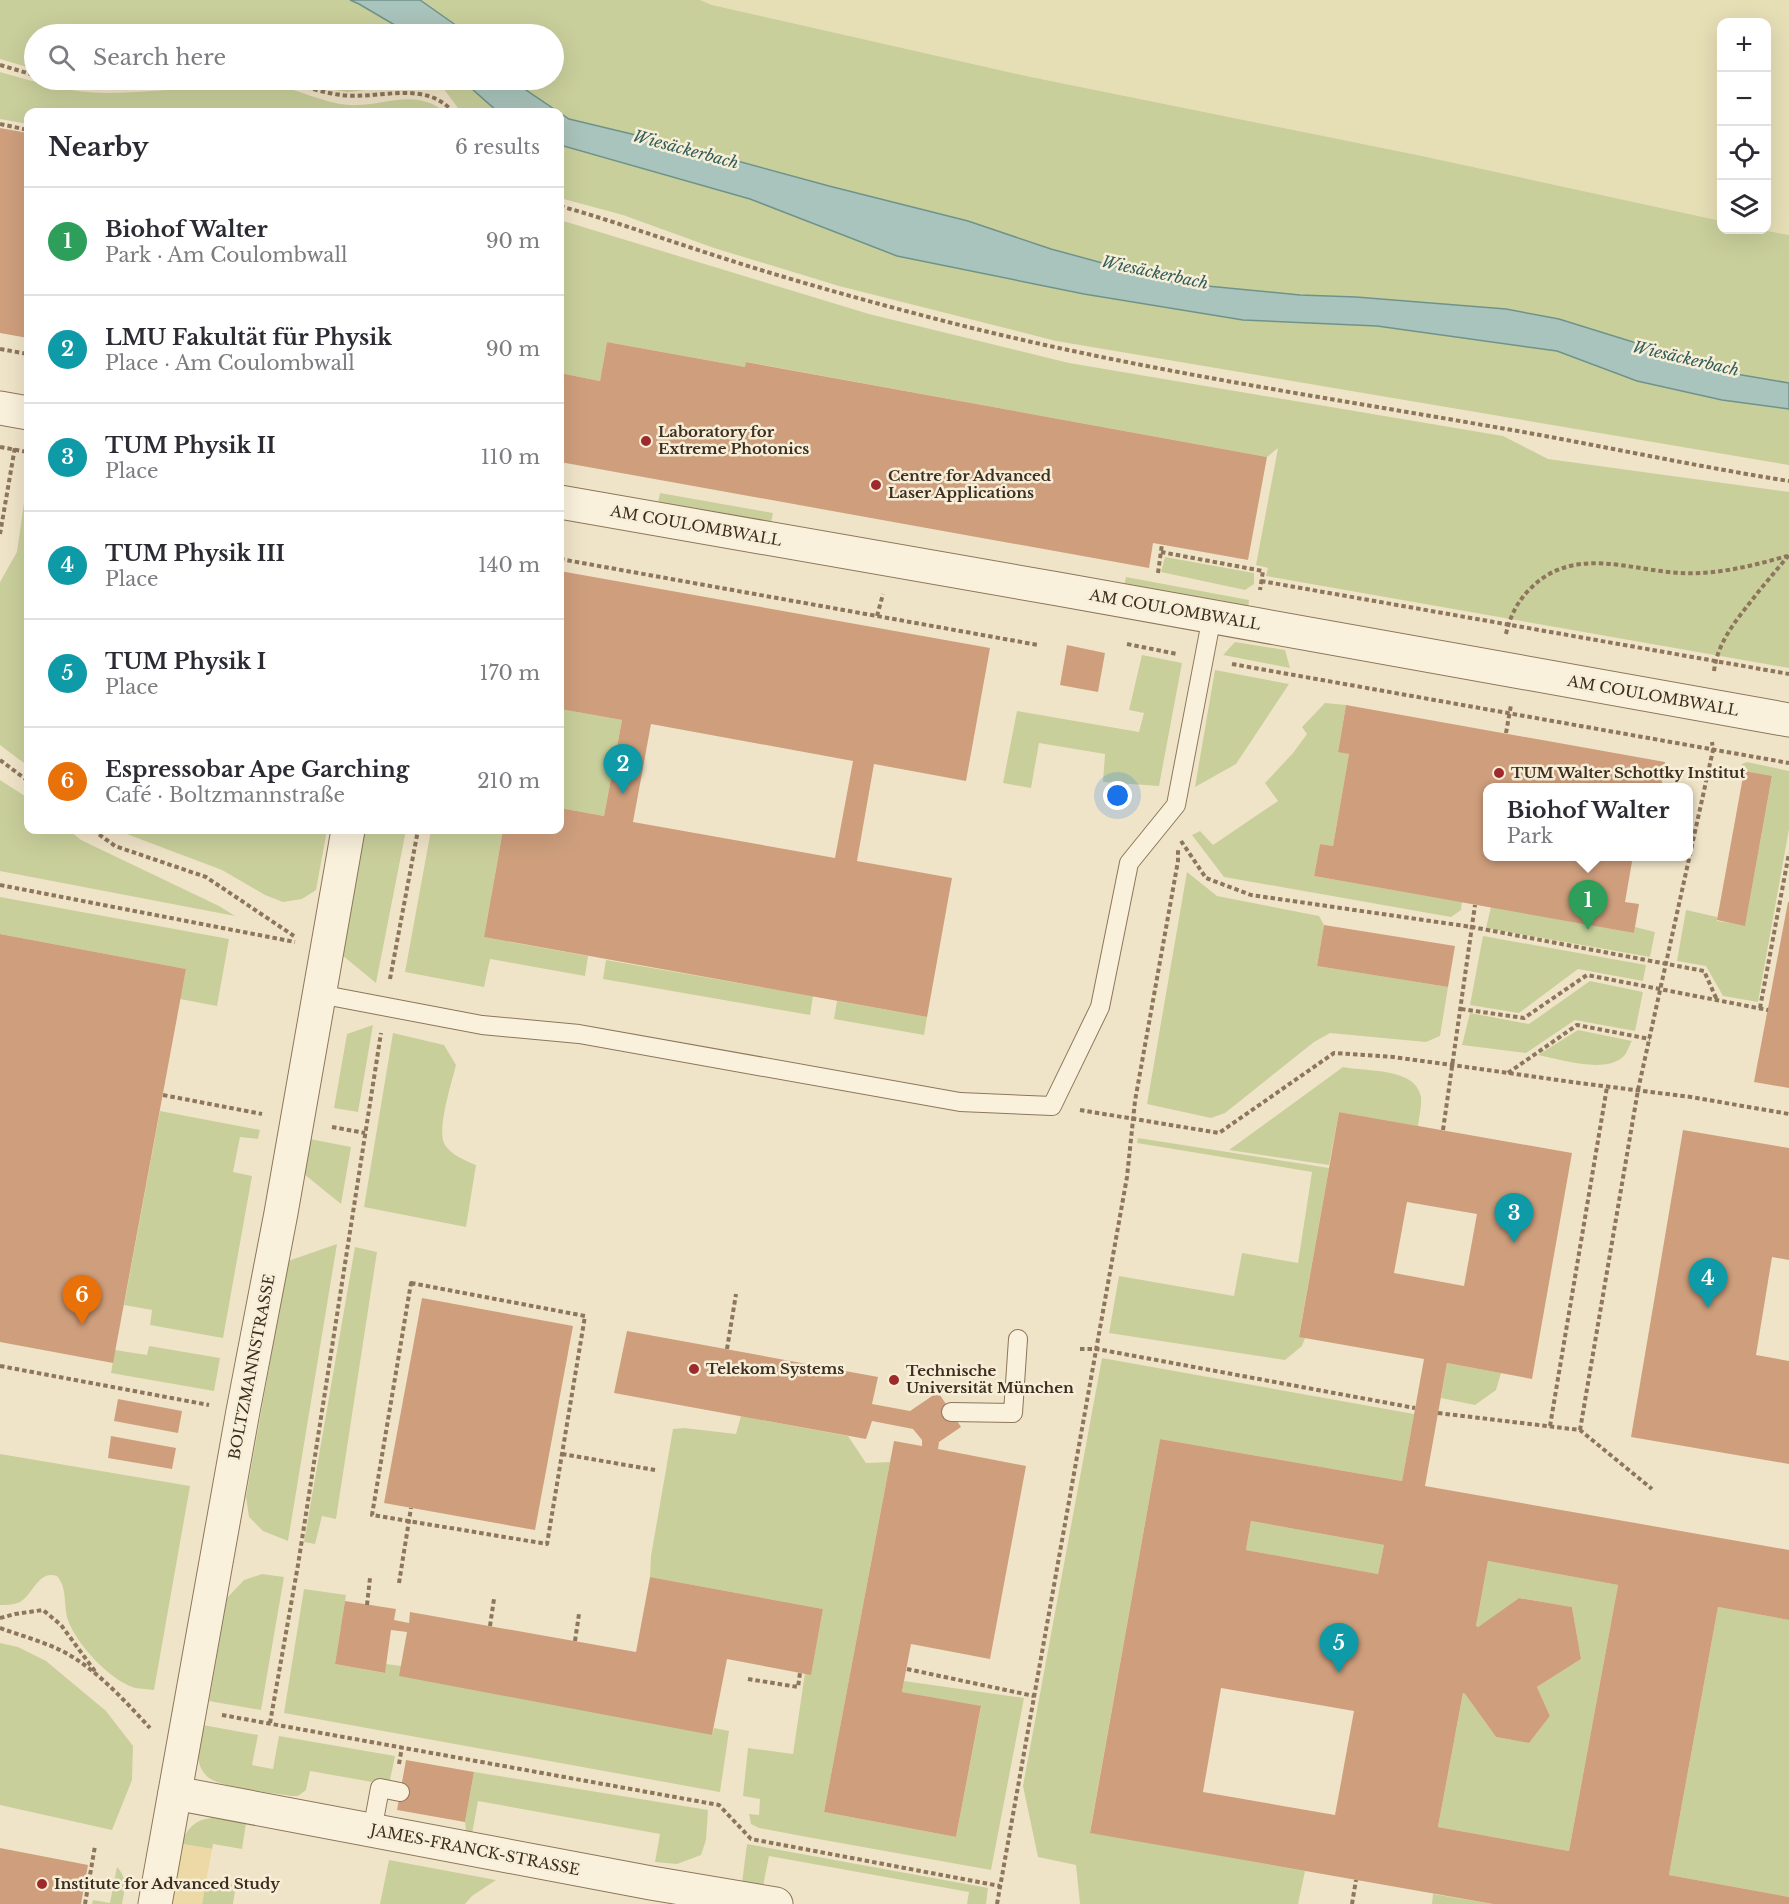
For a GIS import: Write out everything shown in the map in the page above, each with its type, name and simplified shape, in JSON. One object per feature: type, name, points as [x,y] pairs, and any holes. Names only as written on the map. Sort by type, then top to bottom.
[{"type":"street","points":[[0,408],[24,412]]},
{"type":"street","name":"AM COULOMBWALL","points":[[564,503],[1789,720]]},
{"type":"street","name":"BOLTZMANNSTRASSE","points":[[155,1904],[347,834]]},
{"type":"street","name":"JAMES-FRANCK-STRASSE","points":[[175,1793],[639,1881],[776,1904]]},
{"type":"lane","points":[[319,994],[482,1025],[579,1034],[960,1102],[1052,1106],[1100,1007],[1129,863],[1176,805],[1212,616]]},
{"type":"lane","points":[[951,1412],[1013,1413],[1018,1339]]},
{"type":"lane","points":[[372,1831],[380,1788],[400,1792]]},
{"type":"path","points":[[0,65],[24,72]]},
{"type":"path","points":[[319,90],[353,96],[421,94],[448,108]]},
{"type":"path","points":[[0,124],[24,129]]},
{"type":"path","points":[[564,207],[843,294],[1052,347],[1184,374],[1490,426],[1789,481]]},
{"type":"path","points":[[0,349],[24,353]]},
{"type":"path","points":[[0,447],[24,451]]},
{"type":"path","points":[[1158,569],[1162,544]]},
{"type":"path","points":[[1161,552],[1263,571],[1261,581],[1789,674]]},
{"type":"path","points":[[1499,668],[1508,624],[1524,594],[1550,572],[1563,566],[1597,563],[1697,573],[1736,569],[1789,556]]},
{"type":"path","points":[[1693,839],[1713,750],[1710,706],[1716,661],[1733,624],[1789,556]]},
{"type":"path","points":[[564,560],[1038,645]]},
{"type":"path","points":[[1127,644],[1789,763]]},
{"type":"path","points":[[0,760],[24,778]]},
{"type":"path","points":[[0,885],[304,943],[206,877],[115,846],[98,834]]},
{"type":"path","points":[[270,1723],[385,1008],[417,834]]},
{"type":"path","points":[[997,1904],[1127,1178],[1133,1119],[1178,861],[1177,835],[1206,878],[1251,895],[1472,927],[1704,971],[1717,1000]]},
{"type":"path","points":[[1760,1008],[1789,853]]},
{"type":"path","points":[[1580,1430],[1638,1090],[1688,861]]},
{"type":"path","points":[[1443,1130],[1475,905]]},
{"type":"path","points":[[1461,1009],[1524,1018],[1587,975],[1768,1010]]},
{"type":"path","points":[[1508,1073],[1577,1025],[1650,1039]]},
{"type":"path","points":[[1052,1106],[1219,1133],[1334,1053],[1393,1057],[1691,1097],[1789,1114]]},
{"type":"path","points":[[1550,1426],[1607,1086]]},
{"type":"path","points":[[163,1095],[297,1121]]},
{"type":"path","points":[[411,1283],[585,1316],[547,1544],[409,1521],[372,1515],[411,1283]]},
{"type":"path","points":[[727,1349],[736,1294]]},
{"type":"path","points":[[1080,1349],[1097,1349],[1415,1408]]},
{"type":"path","points":[[0,1366],[243,1411]]},
{"type":"path","points":[[1438,1413],[1580,1430],[1652,1489]]},
{"type":"path","points":[[562,1454],[655,1470]]},
{"type":"path","points":[[399,1583],[411,1508]]},
{"type":"path","points":[[367,1605],[370,1578]]},
{"type":"path","points":[[490,1626],[494,1599]]},
{"type":"path","points":[[0,1618],[43,1610],[61,1625],[100,1679]]},
{"type":"path","points":[[575,1641],[579,1614]]},
{"type":"path","points":[[0,1628],[64,1652],[79,1661],[123,1698],[157,1735]]},
{"type":"path","points":[[907,1669],[1034,1696]]},
{"type":"path","points":[[748,1679],[798,1687],[800,1673]]},
{"type":"path","points":[[190,1710],[719,1805],[751,1839],[999,1886]]},
{"type":"path","points":[[85,1904],[95,1846]]},
{"type":"path","points":[[1352,1904],[1356,1880]]},
{"type":"shaded area","points":[[700,0],[1789,0],[1789,235],[1771,232],[1771,18],[1717,18],[1717,220],[1422,156],[1026,76],[712,5]]},
{"type":"green space","points":[[0,0],[350,0],[393,24],[24,24],[24,66],[0,59]]},
{"type":"green space","points":[[420,0],[700,0],[712,5],[1026,76],[1422,156],[1717,220],[1717,234],[1771,234],[1771,232],[1789,235],[1789,383],[1736,374],[1559,319],[1506,309],[1356,297],[1300,295],[1176,283],[1051,249],[968,221],[686,147],[569,119],[564,116],[564,108],[553,108],[526,90],[564,90],[564,24],[454,24]]},
{"type":"green space","points":[[0,72],[24,78],[24,90],[122,93],[168,90],[293,90],[339,104],[362,105],[410,99],[438,108],[24,108],[24,123],[0,119]]},
{"type":"green space","points":[[335,90],[366,90],[347,92]]},
{"type":"green space","points":[[444,90],[473,90],[494,108],[458,108]]},
{"type":"green space","points":[[564,146],[750,199],[897,256],[1084,294],[1243,320],[1377,326],[1557,351],[1637,381],[1722,400],[1789,409],[1789,465],[1056,341],[839,286],[714,248],[623,215],[564,199]]},
{"type":"green space","points":[[564,221],[869,314],[1069,363],[1503,436],[1548,459],[1789,492],[1789,668],[1266,576],[1268,568],[1256,565],[1278,448],[1267,457],[747,362],[745,367],[607,342],[600,381],[564,374]]},
{"type":"green space","points":[[660,493],[773,513],[771,523],[658,503]]},
{"type":"green space","points":[[24,503],[24,763],[0,745],[0,582],[17,552]]},
{"type":"green space","points":[[1165,557],[1254,573],[1254,584],[1245,590],[1161,572]]},
{"type":"green space","points":[[1126,577],[1249,600],[1248,609],[1124,586]]},
{"type":"green space","points":[[1235,642],[1285,650],[1290,668],[1223,655]]},
{"type":"green space","points":[[1142,655],[1182,663],[1159,786],[1103,782],[1105,754],[1039,743],[1031,788],[1003,783],[1017,711],[1139,732],[1144,713],[1129,710]]},
{"type":"green space","points":[[1215,670],[1289,684],[1236,764],[1195,787]]},
{"type":"green space","points":[[1325,703],[1346,705],[1338,751],[1349,754],[1333,846],[1320,844],[1314,876],[1462,902],[1461,910],[1451,917],[1224,877],[1192,835],[1200,831],[1213,845],[1278,801],[1265,783],[1293,753],[1307,734],[1302,727]]},
{"type":"green space","points":[[564,710],[622,720],[604,816],[564,809]]},
{"type":"green space","points":[[1747,762],[1789,771],[1789,829],[1758,1002],[1723,996],[1706,966],[1677,961],[1686,910],[1717,917],[1717,921],[1745,925],[1772,777],[1744,771],[1741,768],[1742,764]]},
{"type":"green space","points":[[0,780],[24,795],[24,834],[74,834],[81,840],[219,906],[235,916],[0,871]]},
{"type":"green space","points":[[127,834],[326,834],[316,890],[302,899],[283,902],[265,895],[222,870]]},
{"type":"green space","points":[[364,834],[405,834],[376,983],[342,955]]},
{"type":"green space","points":[[430,834],[502,834],[484,937],[588,956],[585,976],[490,959],[484,987],[405,972]]},
{"type":"green space","points":[[1187,872],[1217,896],[1319,916],[1324,925],[1317,966],[1448,987],[1440,1036],[1426,1042],[1330,1033],[1314,1042],[1225,1113],[1211,1118],[1147,1104]]},
{"type":"green space","points":[[0,897],[229,939],[217,1006],[180,999],[186,969],[0,934]]},
{"type":"green space","points":[[1491,907],[1634,933],[1635,927],[1655,932],[1650,957],[1486,928]]},
{"type":"green space","points":[[1483,936],[1646,965],[1643,981],[1578,969],[1519,1013],[1470,1005]]},
{"type":"green space","points":[[606,960],[813,996],[810,1015],[603,979]]},
{"type":"green space","points":[[1590,981],[1643,992],[1635,1031],[1575,1020],[1526,1053],[1462,1045],[1470,1013],[1529,1024]]},
{"type":"green space","points":[[837,1001],[927,1017],[924,1035],[834,1019]]},
{"type":"green space","points":[[373,1025],[358,1112],[334,1108],[347,1034]]},
{"type":"green space","points":[[1578,1030],[1632,1041],[1623,1057],[1605,1064],[1582,1064],[1538,1055]]},
{"type":"green space","points":[[393,1033],[444,1045],[456,1065],[442,1129],[445,1145],[451,1152],[476,1165],[466,1227],[364,1207]]},
{"type":"green space","points":[[1343,1067],[1389,1073],[1410,1080],[1417,1087],[1421,1097],[1418,1126],[1339,1112],[1329,1165],[1229,1150]]},
{"type":"green space","points":[[160,1111],[260,1130],[258,1139],[240,1137],[233,1172],[252,1176],[223,1338],[150,1325],[152,1310],[124,1305]]},
{"type":"green space","points":[[1138,1138],[1329,1168],[1299,1336],[1305,1338],[1302,1346],[1285,1360],[1109,1333],[1119,1276],[1234,1296],[1242,1253],[1298,1263],[1312,1172],[1137,1143]]},
{"type":"green space","points":[[310,1139],[351,1147],[341,1204],[304,1174]]},
{"type":"green space","points":[[337,1244],[288,1541],[263,1531],[249,1517],[246,1497],[288,1261]]},
{"type":"green space","points":[[355,1247],[377,1252],[336,1519],[322,1516],[315,1544],[304,1542]]},
{"type":"green space","points":[[149,1346],[220,1358],[214,1391],[111,1373],[115,1350],[147,1355]]},
{"type":"green space","points":[[1102,1358],[1414,1414],[1402,1481],[1160,1439],[1090,1832],[1305,1871],[1298,1904],[1080,1904],[1076,1865],[1038,1857],[1023,1786]]},
{"type":"green space","points":[[1447,1363],[1501,1373],[1496,1390],[1475,1405],[1441,1398]]},
{"type":"green space","points":[[741,1416],[848,1436],[866,1463],[890,1462],[824,1812],[956,1837],[981,1707],[902,1692],[904,1681],[1024,1698],[991,1870],[759,1828],[751,1824],[749,1814],[759,1815],[760,1799],[743,1796],[748,1748],[793,1754],[805,1673],[811,1674],[823,1609],[650,1577],[651,1556],[673,1429],[684,1428],[736,1434]]},
{"type":"green space","points":[[0,1454],[190,1486],[154,1690],[135,1688],[126,1684],[105,1670],[86,1650],[68,1620],[63,1586],[57,1576],[45,1576],[20,1602],[0,1605]]},
{"type":"green space","points":[[1251,1521],[1384,1545],[1378,1574],[1246,1550]]},
{"type":"green space","points":[[1488,1561],[1618,1585],[1569,1851],[1438,1827],[1463,1693],[1496,1737],[1529,1743],[1550,1716],[1537,1687],[1581,1659],[1572,1607],[1519,1598],[1478,1627],[1476,1626]]},
{"type":"green space","points":[[262,1574],[284,1577],[261,1710],[209,1701],[227,1598],[244,1580]]},
{"type":"green space","points":[[304,1589],[346,1595],[335,1664],[384,1673],[386,1664],[401,1666],[712,1735],[714,1728],[729,1731],[720,1792],[284,1713]]},
{"type":"green space","points":[[1718,1607],[1789,1620],[1789,1897],[1669,1875]]},
{"type":"green space","points":[[0,1643],[18,1647],[46,1661],[106,1711],[133,1746],[132,1780],[112,1830],[0,1805]]},
{"type":"green space","points":[[203,1725],[258,1735],[252,1765],[273,1769],[279,1736],[395,1756],[389,1785],[310,1771],[306,1790],[298,1796],[225,1785],[209,1778],[200,1766],[198,1753]]},
{"type":"green space","points":[[474,1772],[708,1810],[706,1840],[701,1855],[677,1864],[655,1862],[660,1834],[478,1801],[472,1834],[466,1831],[465,1822]]},
{"type":"green space","points":[[212,1818],[246,1823],[242,1849],[213,1844],[212,1849],[182,1844],[192,1825]]},
{"type":"green space","points":[[747,1844],[988,1888],[986,1904],[967,1904],[969,1892],[769,1856],[763,1886],[742,1883]]},
{"type":"green space","points":[[389,1860],[496,1880],[472,1896],[465,1904],[380,1904]]},
{"type":"green space","points":[[117,1867],[124,1880],[122,1904],[92,1904],[93,1900],[110,1903]]},
{"type":"green space","points":[[206,1880],[236,1885],[233,1904],[202,1904]]},
{"type":"green space","points":[[1433,1894],[1493,1904],[1432,1904]]},
{"type":"sand","points":[[182,1844],[212,1849],[202,1904],[172,1904]]},
{"type":"water","points":[[350,0],[420,0],[454,24],[393,24]]},
{"type":"water","points":[[473,90],[526,90],[553,108],[494,108]]},
{"type":"water","name":"Wiesäckerbach","points":[[564,116],[569,119],[686,147],[968,221],[1051,249],[1176,283],[1300,295],[1356,297],[1506,309],[1559,319],[1736,374],[1789,383],[1789,409],[1722,400],[1637,381],[1557,351],[1377,326],[1243,320],[1084,294],[897,256],[750,199],[564,146]]},
{"type":"building","points":[[0,128],[24,132],[24,337],[0,333]]},
{"type":"building","points":[[607,342],[745,367],[746,362],[1267,457],[1248,560],[1153,543],[1149,568],[564,463],[564,374],[600,381]]},
{"type":"building","points":[[564,572],[990,648],[966,781],[874,764],[857,861],[952,878],[927,1017],[484,937],[502,834],[564,834],[564,809],[604,816],[622,720],[564,710]],"holes":[[[651,724],[853,761],[835,858],[633,822]]]},
{"type":"building","points":[[1067,645],[1105,653],[1098,692],[1060,685]]},
{"type":"building","points":[[1346,705],[1665,762],[1662,783],[1483,783],[1483,861],[1632,861],[1625,902],[1639,904],[1634,933],[1314,876],[1320,844],[1333,846],[1349,754],[1338,752]]},
{"type":"building","points":[[1744,771],[1772,776],[1745,926],[1717,920]]},
{"type":"building","points":[[1789,902],[1789,1088],[1754,1082]]},
{"type":"building","points":[[1324,925],[1455,946],[1448,987],[1317,966]]},
{"type":"building","points":[[0,934],[186,969],[113,1363],[0,1342]]},
{"type":"building","points":[[1339,1112],[1572,1153],[1532,1379],[1447,1363],[1425,1486],[1789,1550],[1789,1620],[1718,1607],[1669,1875],[1789,1897],[1789,1904],[1493,1904],[1090,1833],[1160,1439],[1402,1481],[1424,1359],[1299,1337]],"holes":[[[1407,1202],[1477,1214],[1464,1286],[1394,1273]],[[1251,1521],[1384,1545],[1378,1574],[1246,1550]],[[1488,1561],[1618,1585],[1569,1851],[1438,1827],[1463,1693],[1496,1737],[1529,1743],[1550,1716],[1537,1687],[1581,1659],[1572,1607],[1519,1598],[1478,1627],[1476,1626]],[[1221,1688],[1354,1711],[1335,1815],[1203,1792]]]},
{"type":"building","points":[[1683,1130],[1789,1148],[1789,1260],[1772,1257],[1756,1355],[1789,1361],[1789,1464],[1631,1437]]},
{"type":"building","points":[[422,1298],[573,1326],[535,1530],[384,1503]]},
{"type":"building","points":[[627,1331],[878,1377],[872,1404],[910,1411],[938,1392],[961,1427],[939,1442],[938,1449],[1026,1466],[990,1659],[911,1644],[904,1681],[902,1692],[981,1706],[956,1837],[824,1812],[894,1441],[922,1446],[922,1440],[913,1429],[872,1421],[866,1439],[614,1393]]},
{"type":"building","points":[[118,1399],[182,1411],[178,1433],[114,1421]]},
{"type":"building","points":[[111,1436],[176,1448],[172,1469],[108,1458]]},
{"type":"building","points":[[650,1577],[823,1609],[811,1675],[727,1659],[712,1735],[399,1676],[407,1632],[391,1630],[385,1673],[335,1664],[345,1601],[396,1609],[394,1620],[409,1623],[410,1612],[636,1652]]},
{"type":"building","points":[[406,1760],[474,1772],[465,1822],[397,1810]]},
{"type":"building","name":"Institute for Advanced Study","points":[[0,1848],[88,1865],[81,1904],[0,1904]]},
{"type":"place","name":"Laboratory for Extreme Photonics","points":[[646,441]]},
{"type":"place","name":"Centre for Advanced Laser Applications","points":[[876,485]]},
{"type":"place","name":"TUM Walter Schottky Institut","points":[[1499,773]]},
{"type":"place","name":"LMU Fakultät für Physik","points":[[623,794]]},
{"type":"place","name":"Biohof Walter","points":[[1588,930]]},
{"type":"place","name":"TUM Physik II","points":[[1514,1243]]},
{"type":"place","name":"TUM Physik III","points":[[1708,1308]]},
{"type":"place","name":"Espressobar Ape Garching","points":[[82,1325]]},
{"type":"place","name":"Telekom Systems","points":[[694,1369]]},
{"type":"place","name":"Technische Universität München","points":[[894,1380]]},
{"type":"place","name":"TUM Physik I","points":[[1339,1673]]},
{"type":"place","name":"Institute for Advanced Study","points":[[42,1884]]}]
